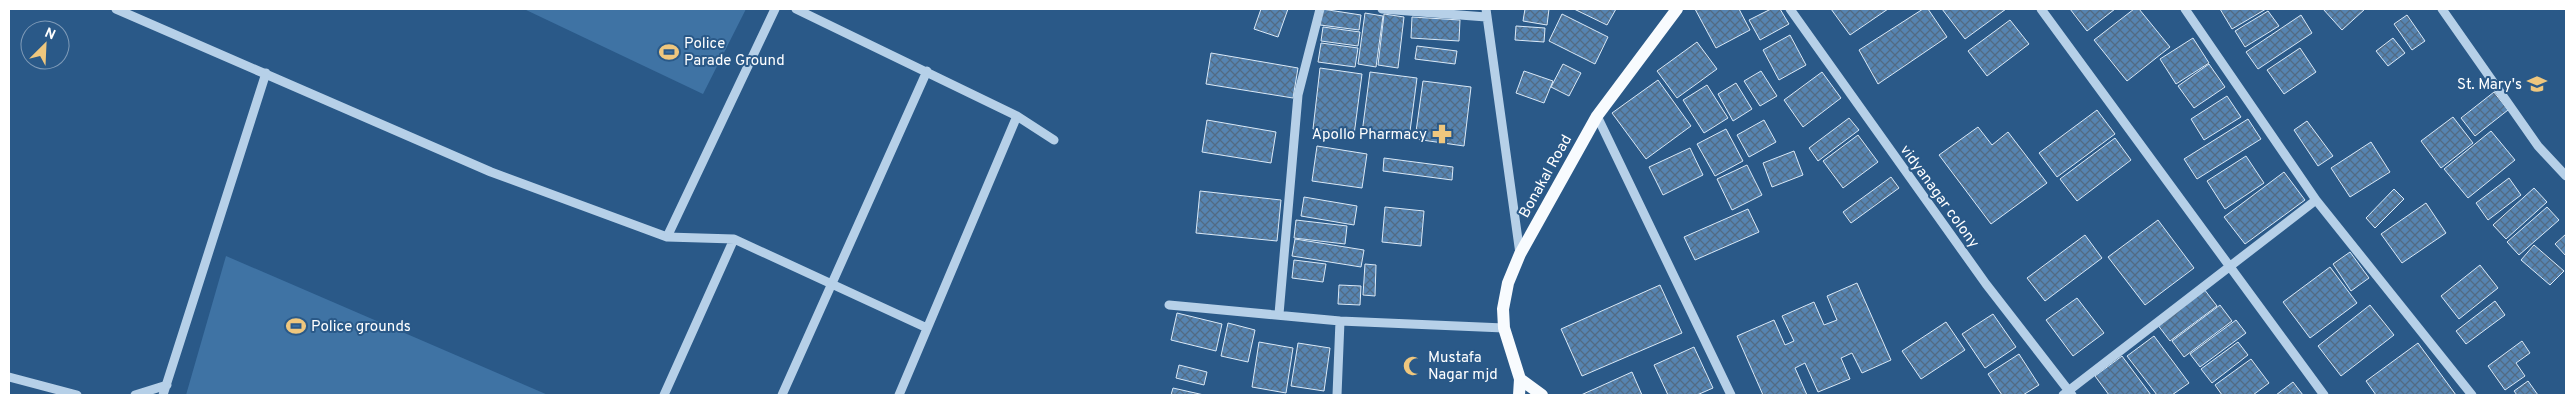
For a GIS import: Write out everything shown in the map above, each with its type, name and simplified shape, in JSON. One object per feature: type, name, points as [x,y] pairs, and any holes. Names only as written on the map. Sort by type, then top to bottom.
[{"type":"main road","name":"Bonakal Road","points":[[1519,395],[1520,379],[1504,328],[1503,309],[1508,284],[1520,254],[1597,116],[1677,9]]},
{"type":"main road","points":[[1520,379],[1542,395]]},
{"type":"street","points":[[116,9],[491,172],[667,236],[734,239],[927,328]]},
{"type":"street","points":[[667,236],[775,9]]},
{"type":"street","points":[[796,9],[1017,116],[1054,140]]},
{"type":"street","points":[[1279,314],[1298,95],[1320,9]]},
{"type":"street","points":[[1382,9],[1486,13],[1520,254]]},
{"type":"street","name":"vidyanagar colony","points":[[1790,9],[1986,284],[2068,394]]},
{"type":"street","points":[[2041,9],[2324,395]]},
{"type":"street","points":[[2185,9],[2316,200],[2472,395]]},
{"type":"street","points":[[2442,9],[2538,146],[2566,176]]},
{"type":"street","points":[[782,395],[927,71]]},
{"type":"street","points":[[163,395],[266,73]]},
{"type":"street","points":[[899,395],[1017,116]]},
{"type":"street","points":[[1597,116],[1731,395]]},
{"type":"street","points":[[2068,394],[2229,265],[2316,200]]},
{"type":"street","points":[[664,395],[734,239]]},
{"type":"street","points":[[1169,305],[1340,321],[1504,328]]},
{"type":"street","points":[[1337,395],[1340,321]]},
{"type":"street","points":[[9,377],[77,395]]},
{"type":"street","points":[[136,395],[166,385]]},
{"type":"shaded area","name":"Police Parade Ground","points":[[524,9],[746,9],[703,94]]},
{"type":"shaded area","name":"Police grounds","points":[[226,256],[548,395],[186,395]]},
{"type":"building","points":[[1261,9],[1288,9],[1278,37],[1254,29]]},
{"type":"building","points":[[1322,9],[1361,15],[1359,30],[1320,25]]},
{"type":"building","points":[[1525,9],[1549,9],[1547,25],[1523,21]]},
{"type":"building","points":[[1574,9],[1616,9],[1607,25]]},
{"type":"building","points":[[1695,9],[1739,9],[1750,30],[1716,48]]},
{"type":"building","points":[[1771,9],[1780,9],[1789,24],[1760,40],[1749,20]]},
{"type":"building","points":[[1831,9],[1888,9],[1850,35]]},
{"type":"building","points":[[1923,9],[1928,9],[1947,37],[1878,84],[1859,50]]},
{"type":"building","points":[[1942,9],[2006,9],[1965,39]]},
{"type":"building","points":[[2070,9],[2115,9],[2087,31]]},
{"type":"building","points":[[2134,9],[2139,9],[2170,47],[2127,81],[2094,40]]},
{"type":"building","points":[[2220,9],[2266,9],[2232,29]]},
{"type":"building","points":[[2323,9],[2365,9],[2342,30]]},
{"type":"building","points":[[2268,11],[2279,26],[2245,47],[2235,31]]},
{"type":"building","points":[[1365,13],[1383,16],[1376,67],[1358,64]]},
{"type":"building","points":[[1384,14],[1404,17],[1398,68],[1378,65]]},
{"type":"building","points":[[1562,14],[1608,37],[1595,64],[1549,41]]},
{"type":"building","points":[[2301,15],[2312,33],[2258,69],[2246,52]]},
{"type":"building","points":[[2407,15],[2425,41],[2412,50],[2394,24]]},
{"type":"building","points":[[1412,17],[1460,20],[1459,41],[1411,38]]},
{"type":"building","points":[[2010,20],[2029,44],[1987,76],[1968,51]]},
{"type":"building","points":[[1516,26],[1545,28],[1544,42],[1515,40]]},
{"type":"building","points":[[1323,27],[1360,32],[1358,46],[1321,41]]},
{"type":"building","points":[[1790,35],[1806,65],[1779,80],[1763,50]]},
{"type":"building","points":[[2193,38],[2209,63],[2176,84],[2160,59]]},
{"type":"building","points":[[2393,38],[2405,53],[2388,66],[2376,51]]},
{"type":"building","points":[[1697,42],[1717,69],[1677,98],[1657,71]]},
{"type":"building","points":[[1321,43],[1358,48],[1355,67],[1318,62]]},
{"type":"building","points":[[1417,46],[1457,51],[1455,64],[1415,59]]},
{"type":"building","points":[[2300,48],[2316,72],[2284,94],[2267,70]]},
{"type":"building","points":[[1211,53],[1298,68],[1293,98],[1206,84]]},
{"type":"building","points":[[1563,64],[1581,73],[1569,96],[1551,87]]},
{"type":"building","points":[[2209,64],[2225,87],[2194,108],[2178,86]]},
{"type":"building","points":[[1320,68],[1362,74],[1354,135],[1313,129]]},
{"type":"building","points":[[1524,71],[1553,81],[1544,103],[1516,93]]},
{"type":"building","points":[[1761,71],[1777,96],[1760,106],[1744,81]]},
{"type":"building","points":[[1370,72],[1417,78],[1409,139],[1362,133]]},
{"type":"building","points":[[1822,72],[1841,98],[1803,127],[1784,100]]},
{"type":"building","points":[[1658,80],[1691,126],[1646,159],[1612,113]]},
{"type":"building","points":[[1423,81],[1471,87],[1464,146],[1415,139]]},
{"type":"building","points":[[1736,83],[1752,109],[1733,121],[1718,94]]},
{"type":"building","points":[[1707,85],[1728,118],[1704,133],[1683,100]]},
{"type":"building","points":[[2494,92],[2508,110],[2475,136],[2461,118]]},
{"type":"building","points":[[2227,96],[2241,117],[2204,140],[2191,119]]},
{"type":"building","points":[[2097,110],[2115,134],[2057,177],[2039,153]]},
{"type":"building","points":[[2453,117],[2473,143],[2441,168],[2421,141]]},
{"type":"building","points":[[1849,118],[1859,130],[1818,161],[1809,148]]},
{"type":"building","points":[[2248,119],[2261,139],[2197,179],[2184,159]]},
{"type":"building","points":[[1207,120],[1276,132],[1271,163],[1202,152]]},
{"type":"building","points":[[1764,120],[1776,142],[1749,157],[1737,135]]},
{"type":"building","points":[[2307,121],[2333,156],[2318,166],[2294,130]]},
{"type":"building","points":[[1978,127],[1992,145],[2008,132],[2047,183],[1991,224],[1939,155]]},
{"type":"building","points":[[1726,129],[1743,161],[1715,176],[1697,144]]},
{"type":"building","points":[[2491,131],[2515,160],[2468,198],[2444,169]]},
{"type":"building","points":[[1858,135],[1878,162],[1843,188],[1823,161]]},
{"type":"building","points":[[2115,138],[2131,160],[2077,201],[2060,179]]},
{"type":"building","points":[[2371,142],[2390,172],[2350,197],[2331,168]]},
{"type":"building","points":[[1317,146],[1367,154],[1362,188],[1312,181]]},
{"type":"building","points":[[1690,148],[1703,175],[1663,195],[1649,167]]},
{"type":"building","points":[[1794,151],[1803,175],[1772,187],[1763,163]]},
{"type":"building","points":[[2246,156],[2264,183],[2225,209],[2207,181]]},
{"type":"building","points":[[1384,158],[1453,167],[1452,180],[1383,171]]},
{"type":"building","points":[[1747,165],[1762,195],[1732,210],[1717,179]]},
{"type":"building","points":[[2284,172],[2305,200],[2245,244],[2224,217]]},
{"type":"building","points":[[1891,177],[1899,188],[1851,223],[1843,212]]},
{"type":"building","points":[[2509,178],[2521,195],[2488,220],[2476,203]]},
{"type":"building","points":[[2534,188],[2547,202],[2506,239],[2493,225]]},
{"type":"building","points":[[2394,189],[2404,199],[2375,228],[2366,218]]},
{"type":"building","points":[[1200,191],[1281,200],[1277,241],[1196,233]]},
{"type":"building","points":[[1304,197],[1357,206],[1354,225],[1301,216]]},
{"type":"building","points":[[2426,203],[2446,233],[2402,263],[2381,234]]},
{"type":"building","points":[[1385,207],[1424,211],[1421,246],[1382,242]]},
{"type":"building","points":[[2547,207],[2559,220],[2519,255],[2507,242]]},
{"type":"building","points":[[1748,209],[1759,232],[1695,260],[1684,237]]},
{"type":"building","points":[[1296,220],[1347,226],[1345,244],[1294,238]]},
{"type":"building","points":[[2158,220],[2194,268],[2145,305],[2108,257]]},
{"type":"building","points":[[2566,234],[2566,256],[2555,244]]},
{"type":"building","points":[[2085,235],[2102,258],[2045,301],[2027,278]]},
{"type":"building","points":[[1295,239],[1364,250],[1361,267],[1292,256]]},
{"type":"building","points":[[2534,245],[2564,271],[2550,285],[2521,260]]},
{"type":"building","points":[[2350,252],[2369,278],[2351,291],[2333,264]]},
{"type":"building","points":[[1294,260],[1326,264],[1323,282],[1292,278]]},
{"type":"building","points":[[1365,264],[1376,265],[1375,296],[1363,295]]},
{"type":"building","points":[[2480,265],[2498,288],[2459,319],[2441,296]]},
{"type":"building","points":[[2330,267],[2357,303],[2310,338],[2283,302]]},
{"type":"building","points":[[1857,283],[1891,360],[1862,373],[1852,353],[1841,358],[1850,379],[1818,392],[1805,363],[1795,368],[1807,395],[1763,395],[1737,336],[1774,320],[1785,345],[1794,341],[1782,316],[1814,302],[1824,325],[1837,320],[1827,296]]},
{"type":"building","points":[[1339,285],[1361,286],[1360,305],[1338,304]]},
{"type":"building","points":[[1660,285],[1682,333],[1582,376],[1561,329]]},
{"type":"building","points":[[2204,289],[2217,306],[2170,341],[2157,324]]},
{"type":"building","points":[[2077,298],[2104,333],[2073,356],[2046,320]]},
{"type":"building","points":[[2495,301],[2505,315],[2466,344],[2456,331]]},
{"type":"building","points":[[2220,305],[2232,321],[2184,357],[2172,341]]},
{"type":"building","points":[[2370,305],[2394,335],[2341,376],[2318,346]]},
{"type":"building","points":[[1177,313],[1222,324],[1216,351],[1171,340]]},
{"type":"building","points":[[1993,314],[2016,347],[1985,368],[1962,334]]},
{"type":"building","points":[[2236,320],[2246,333],[2200,367],[2190,354]]},
{"type":"building","points":[[1946,322],[1965,350],[1921,379],[1902,351]]},
{"type":"building","points":[[1228,323],[1255,330],[1248,362],[1221,356]]},
{"type":"building","points":[[2154,336],[2189,383],[2172,395],[2157,395],[2127,356]]},
{"type":"building","points":[[2522,341],[2530,353],[2516,363],[2525,376],[2505,390],[2488,366]]},
{"type":"building","points":[[1259,342],[1293,348],[1286,393],[1252,387]]},
{"type":"building","points":[[2238,342],[2248,355],[2212,383],[2201,369]]},
{"type":"building","points":[[1298,343],[1330,348],[1324,391],[1291,386]]},
{"type":"building","points":[[2418,343],[2456,395],[2376,395],[2366,381]]},
{"type":"building","points":[[1694,347],[1713,388],[1697,395],[1668,395],[1654,365]]},
{"type":"building","points":[[2019,354],[2039,385],[2023,395],[2002,395],[1988,374]]},
{"type":"building","points":[[2122,356],[2151,395],[2109,395],[2095,376]]},
{"type":"building","points":[[2251,359],[2269,383],[2253,395],[2222,395],[2215,385]]},
{"type":"building","points":[[1179,365],[1207,372],[1204,385],[1176,378]]},
{"type":"building","points":[[1632,372],[1642,395],[1581,395]]},
{"type":"building","points":[[2528,381],[2538,395],[2517,395],[2514,391]]},
{"type":"building","points":[[2293,382],[2303,395],[2276,395]]},
{"type":"building","points":[[1173,388],[1204,395],[1171,395]]},
{"type":"place","name":"Police Parade Ground","points":[[669,52]]},
{"type":"place","name":"St. Mary's","points":[[2537,84]]},
{"type":"place","name":"Apollo Pharmacy","points":[[1442,134]]},
{"type":"place","name":"Police grounds","points":[[296,326]]},
{"type":"place","name":"Mustafa Nagar mjd","points":[[1413,366]]}]
